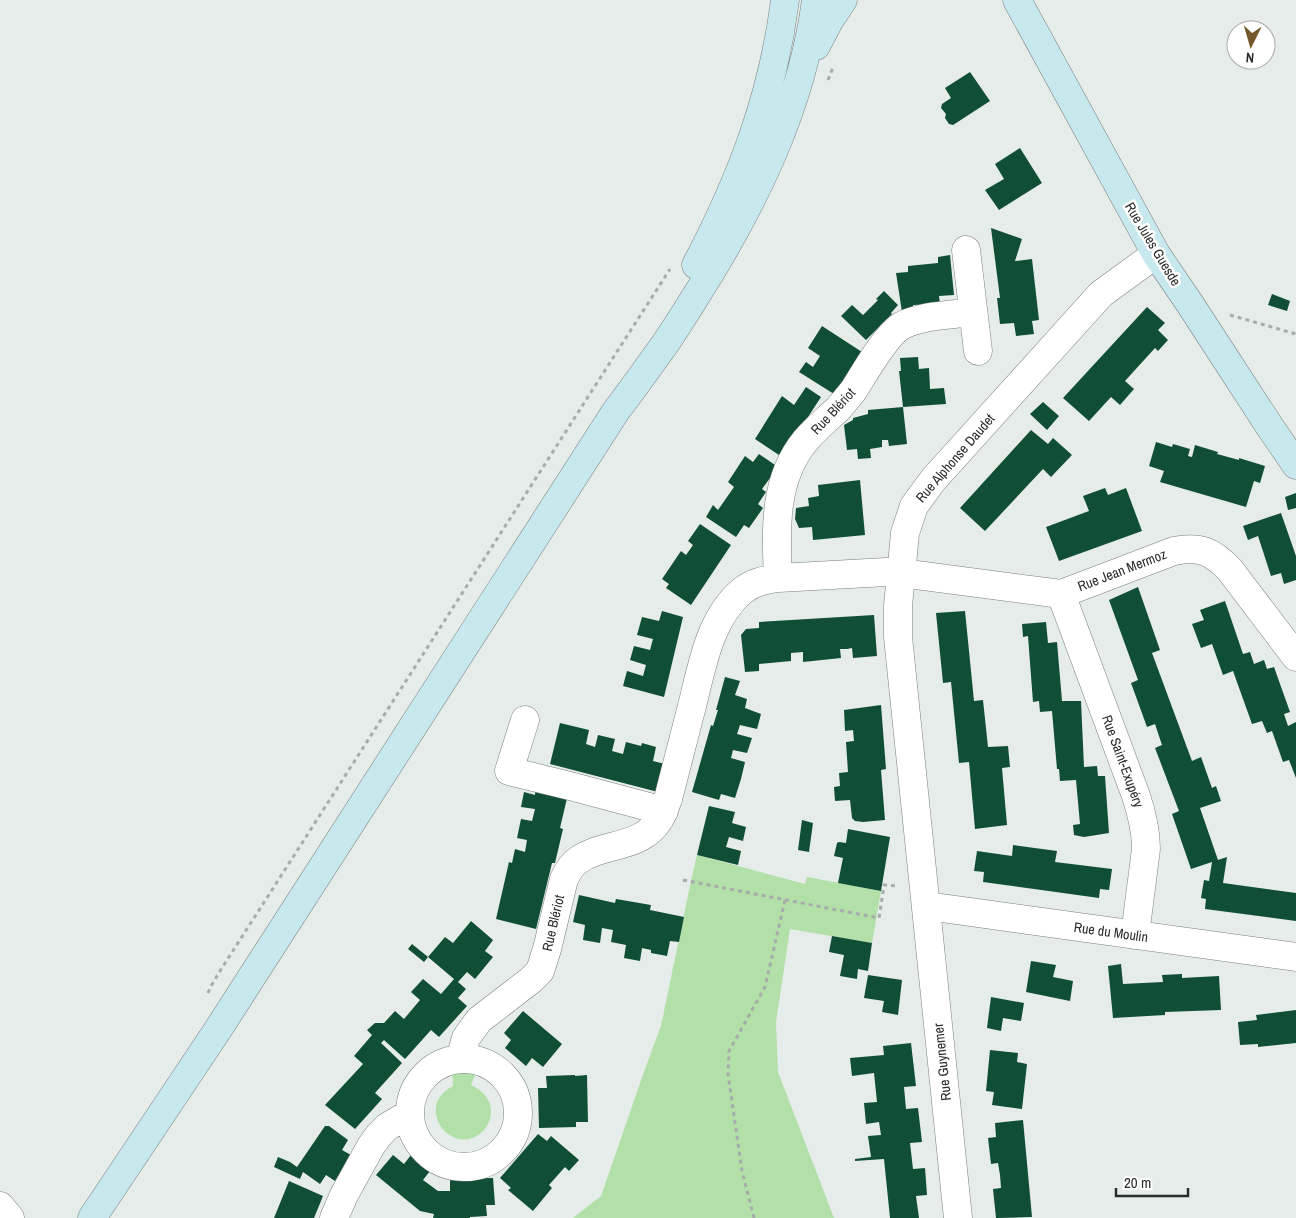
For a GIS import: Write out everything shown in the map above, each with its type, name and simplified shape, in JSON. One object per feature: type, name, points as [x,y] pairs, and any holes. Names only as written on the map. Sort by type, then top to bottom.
[{"type":"main road","points":[[616,411],[716,226],[735,182],[767,92],[778,49],[785,0]]},
{"type":"main road","points":[[92,1218],[222,1022],[616,411],[666,342],[721,257],[776,145],[806,53],[816,0]]},
{"type":"main road","points":[[795,91],[822,34],[842,0]]},
{"type":"main road","name":"Rue Jules Guesde","points":[[1017,5],[1156,254],[1296,465]]},
{"type":"street","points":[[966,250],[978,351]]},
{"type":"street","name":"Rue Alphonse Daudet","points":[[926,898],[898,637],[898,606],[908,520],[914,506],[933,480],[1101,294],[1156,254]]},
{"type":"street","name":"Rue Blériot","points":[[778,578],[777,527],[779,501],[787,473],[803,443],[846,400],[890,335],[900,327],[924,319],[973,312]]},
{"type":"street","name":"Rue Jean Mermoz","points":[[901,573],[1061,594],[1174,551],[1186,548],[1200,549],[1210,553],[1230,570],[1296,657]]},
{"type":"street","name":"Rue Blériot","points":[[460,1059],[466,1038],[479,1020],[532,980],[540,970],[564,879],[569,870],[586,855],[629,843],[641,837],[658,822],[664,811],[706,655],[716,627],[723,615],[742,592],[754,583],[778,578],[872,572],[901,573]]},
{"type":"street","name":"Rue Saint-Exupéry","points":[[1061,594],[1136,796],[1144,824],[1146,849],[1135,935]]},
{"type":"street","points":[[525,720],[509,771],[664,811]]},
{"type":"street","name":"Rue du Moulin","points":[[926,898],[1135,935],[1296,957]]},
{"type":"street","name":"Rue Guynemer","points":[[926,898],[958,1218]]},
{"type":"street","points":[[452,1060],[476,1060],[490,1065],[502,1074],[512,1086],[517,1100],[518,1123],[513,1138],[504,1150],[492,1160],[478,1165],[463,1167],[448,1165],[428,1154],[418,1143],[412,1129],[409,1114],[415,1090],[424,1076],[437,1066],[452,1060]]},
{"type":"street","points":[[334,1218],[344,1195],[371,1146],[387,1127],[409,1114]]},
{"type":"street","points":[[0,1206],[10,1218]]},
{"type":"path","points":[[207,1000],[211,986],[220,970],[672,264]]},
{"type":"path","points":[[1190,304],[1296,334]]},
{"type":"path","points":[[684,880],[878,918],[884,885],[926,898]]},
{"type":"path","points":[[753,1218],[742,1171],[728,1074],[729,1051],[765,987],[785,900]]},
{"type":"green space","points":[[697,855],[805,884],[807,877],[881,891],[872,943],[790,929],[776,1022],[778,1072],[834,1218],[573,1218],[601,1196],[661,1026]]},
{"type":"green space","points":[[452,1069],[477,1070],[471,1085],[482,1092],[488,1099],[491,1107],[489,1122],[486,1127],[471,1139],[459,1139],[449,1135],[441,1127],[437,1117],[436,1106],[441,1095],[453,1086]]},
{"type":"building","points":[[970,72],[990,101],[953,125],[949,124],[945,118],[946,114],[941,108],[942,104],[951,98],[945,88]]},
{"type":"building","points":[[1020,148],[1042,183],[999,210],[985,190],[1004,179],[995,164]]},
{"type":"building","points":[[991,228],[1022,239],[1015,261],[1032,259],[1039,320],[1032,321],[1034,334],[1016,336],[1014,323],[1000,324],[997,298],[1000,298]]},
{"type":"building","points":[[950,255],[954,295],[939,296],[940,304],[913,305],[913,311],[902,312],[896,273],[908,272],[908,266],[938,263],[938,257]]},
{"type":"building","points":[[884,291],[898,305],[892,314],[866,340],[841,316],[852,305],[863,315]]},
{"type":"building","points":[[1272,294],[1290,301],[1287,311],[1268,305]]},
{"type":"building","points":[[1147,307],[1165,323],[1158,330],[1168,340],[1158,351],[1155,348],[1125,381],[1134,389],[1120,405],[1111,397],[1089,421],[1063,398]]},
{"type":"building","points":[[822,326],[862,352],[847,385],[842,382],[834,394],[799,372],[806,362],[813,367],[820,356],[808,348]]},
{"type":"building","points":[[918,357],[919,369],[929,368],[930,389],[944,388],[946,404],[903,407],[899,371],[901,371],[900,358]]},
{"type":"building","points":[[806,387],[821,397],[782,457],[755,439],[782,396],[794,405]]},
{"type":"building","points":[[1043,402],[1059,416],[1047,430],[1030,414]]},
{"type":"building","points":[[903,407],[907,444],[889,446],[888,440],[882,440],[882,447],[870,449],[871,458],[858,459],[857,449],[847,450],[844,425],[853,420],[853,418],[868,414],[868,410]]},
{"type":"building","points":[[1031,430],[1048,444],[1053,438],[1072,455],[1051,477],[1043,469],[985,531],[960,508]]},
{"type":"building","points":[[1156,442],[1172,447],[1173,444],[1190,449],[1188,456],[1192,457],[1195,445],[1218,452],[1217,454],[1265,466],[1260,483],[1254,481],[1246,507],[1160,482],[1164,471],[1149,466]]},
{"type":"building","points":[[759,454],[778,467],[762,489],[766,492],[758,504],[763,508],[749,528],[744,525],[736,537],[706,517],[713,505],[718,510],[734,487],[728,482],[745,456],[753,462]]},
{"type":"building","points":[[860,480],[865,535],[813,540],[812,527],[799,528],[795,519],[796,508],[809,506],[808,498],[819,496],[818,485]]},
{"type":"building","points":[[1105,488],[1108,495],[1126,488],[1142,531],[1059,561],[1046,527],[1089,511],[1083,496]]},
{"type":"building","points":[[1296,493],[1296,508],[1288,510],[1285,497]]},
{"type":"building","points":[[1281,513],[1296,556],[1296,580],[1284,584],[1281,573],[1271,576],[1258,536],[1248,540],[1243,526]]},
{"type":"building","points":[[700,524],[731,545],[691,605],[666,588],[669,584],[662,579],[681,551],[686,555],[693,545],[688,541]]},
{"type":"building","points":[[1138,587],[1160,650],[1152,653],[1192,761],[1201,757],[1212,788],[1216,786],[1221,801],[1200,808],[1218,860],[1227,857],[1223,883],[1296,893],[1296,921],[1205,909],[1206,899],[1201,898],[1204,880],[1209,881],[1212,862],[1191,869],[1172,814],[1179,811],[1155,748],[1162,745],[1155,724],[1147,727],[1131,683],[1138,680],[1109,600]]},
{"type":"building","points":[[1225,601],[1243,654],[1250,652],[1254,664],[1264,660],[1267,669],[1274,667],[1290,712],[1284,714],[1288,726],[1296,722],[1296,778],[1289,760],[1283,762],[1272,731],[1267,733],[1262,721],[1252,724],[1233,671],[1223,675],[1212,644],[1201,648],[1192,624],[1204,620],[1200,610]]},
{"type":"building","points":[[662,611],[683,617],[664,697],[623,686],[627,671],[643,676],[646,665],[630,660],[634,646],[650,650],[653,639],[637,635],[642,617],[659,621]]},
{"type":"building","points":[[965,611],[974,701],[983,700],[988,747],[1008,746],[1010,767],[1002,768],[1007,825],[975,829],[969,762],[959,763],[951,682],[943,683],[936,613]]},
{"type":"building","points":[[874,615],[877,656],[853,658],[852,648],[840,649],[841,658],[803,662],[803,652],[791,653],[791,661],[759,664],[759,671],[745,672],[741,635],[746,629],[759,628],[759,622]]},
{"type":"building","points":[[1046,622],[1048,643],[1057,642],[1062,701],[1081,701],[1084,767],[1097,766],[1098,776],[1105,776],[1109,833],[1084,837],[1074,835],[1073,825],[1080,824],[1076,780],[1060,781],[1059,769],[1057,769],[1052,711],[1040,712],[1039,701],[1033,702],[1028,636],[1023,637],[1022,624]]},
{"type":"building","points":[[725,677],[740,681],[735,695],[747,699],[745,708],[761,714],[757,729],[740,725],[737,734],[752,738],[747,753],[733,750],[731,758],[745,762],[741,779],[735,798],[721,794],[719,800],[692,792],[711,725],[713,726],[718,710],[716,710]]},
{"type":"building","points":[[881,705],[886,769],[881,770],[885,820],[855,821],[852,818],[850,800],[835,801],[834,787],[840,786],[839,773],[848,772],[846,742],[854,741],[853,730],[845,731],[844,710]]},
{"type":"building","points":[[560,723],[589,730],[586,744],[595,747],[598,735],[615,739],[612,751],[623,754],[626,742],[641,746],[642,743],[656,747],[653,761],[665,764],[658,792],[550,764]]},
{"type":"building","points":[[536,785],[568,794],[560,828],[563,829],[555,863],[552,863],[536,929],[496,919],[509,862],[512,863],[515,849],[525,852],[527,840],[517,838],[521,819],[532,821],[535,809],[521,807],[524,792],[535,795]]},
{"type":"building","points":[[709,806],[735,812],[732,823],[746,827],[743,841],[729,837],[726,847],[741,851],[738,865],[697,855]]},
{"type":"building","points":[[802,820],[813,823],[809,852],[798,850]]},
{"type":"building","points":[[848,829],[890,837],[881,891],[838,883],[843,858],[834,856],[837,843],[846,843]]},
{"type":"building","points":[[1013,845],[1057,851],[1055,862],[1112,869],[1109,890],[1100,889],[1099,898],[983,882],[984,872],[974,871],[977,851],[1012,856]]},
{"type":"building","points":[[579,895],[615,903],[616,899],[651,905],[650,910],[684,917],[679,942],[670,941],[667,956],[651,953],[651,950],[642,948],[640,961],[624,958],[626,945],[611,942],[613,930],[602,928],[600,943],[583,940],[585,925],[573,922]]},
{"type":"building","points":[[471,921],[493,940],[485,951],[493,957],[475,979],[467,972],[458,982],[466,989],[458,998],[467,1006],[439,1037],[431,1030],[405,1059],[384,1040],[381,1043],[402,1063],[375,1093],[382,1099],[355,1129],[325,1105],[363,1064],[354,1056],[372,1035],[367,1030],[375,1023],[384,1023],[395,1011],[404,1019],[420,1000],[411,992],[423,979],[441,994],[454,979],[428,957],[445,937],[453,943]]},
{"type":"building","points":[[832,936],[872,943],[868,971],[858,969],[857,979],[840,976],[844,955],[829,952]]},
{"type":"building","points":[[412,944],[428,957],[424,962],[408,949]]},
{"type":"building","points":[[1031,961],[1056,965],[1053,977],[1073,981],[1070,1001],[1026,992]]},
{"type":"building","points":[[1121,964],[1123,984],[1163,982],[1162,975],[1182,974],[1182,978],[1219,976],[1221,1010],[1165,1012],[1165,1015],[1113,1018],[1108,966]]},
{"type":"building","points":[[868,975],[902,980],[898,1015],[882,1012],[884,1001],[864,998]]},
{"type":"building","points":[[991,997],[1024,1003],[1021,1021],[1003,1018],[1001,1031],[987,1028]]},
{"type":"building","points":[[1296,1010],[1296,1043],[1258,1047],[1258,1044],[1240,1045],[1238,1022],[1257,1020],[1256,1015]]},
{"type":"building","points":[[523,1011],[562,1044],[543,1067],[532,1058],[526,1066],[505,1048],[511,1040],[504,1033]]},
{"type":"building","points":[[911,1043],[916,1086],[904,1087],[906,1109],[918,1108],[922,1142],[910,1143],[913,1169],[925,1168],[927,1195],[916,1196],[919,1218],[890,1218],[884,1159],[855,1161],[855,1159],[871,1157],[868,1136],[881,1135],[879,1122],[866,1124],[864,1103],[877,1102],[874,1073],[852,1076],[850,1058],[884,1055],[883,1046]]},
{"type":"building","points":[[990,1050],[1018,1053],[1017,1062],[1027,1064],[1022,1109],[992,1105],[994,1092],[986,1091]]},
{"type":"building","points":[[587,1075],[588,1122],[576,1122],[576,1127],[539,1128],[538,1088],[547,1088],[546,1076]]},
{"type":"building","points":[[1023,1120],[1032,1217],[996,1218],[993,1189],[1001,1188],[1000,1175],[998,1163],[991,1164],[988,1138],[996,1137],[995,1123]]},
{"type":"building","points":[[325,1126],[329,1126],[348,1140],[342,1150],[351,1155],[335,1181],[326,1175],[320,1184],[303,1172],[300,1179],[274,1167],[278,1157],[297,1167]]},
{"type":"building","points":[[538,1134],[547,1141],[551,1136],[579,1160],[569,1171],[565,1167],[549,1185],[552,1188],[533,1211],[508,1190],[511,1188],[500,1178]]},
{"type":"building","points":[[393,1155],[404,1164],[411,1155],[430,1171],[423,1180],[438,1191],[450,1191],[450,1179],[493,1178],[495,1205],[486,1205],[487,1216],[433,1218],[434,1214],[420,1211],[376,1175]]},
{"type":"building","points":[[289,1181],[323,1196],[314,1218],[274,1218]]}]
